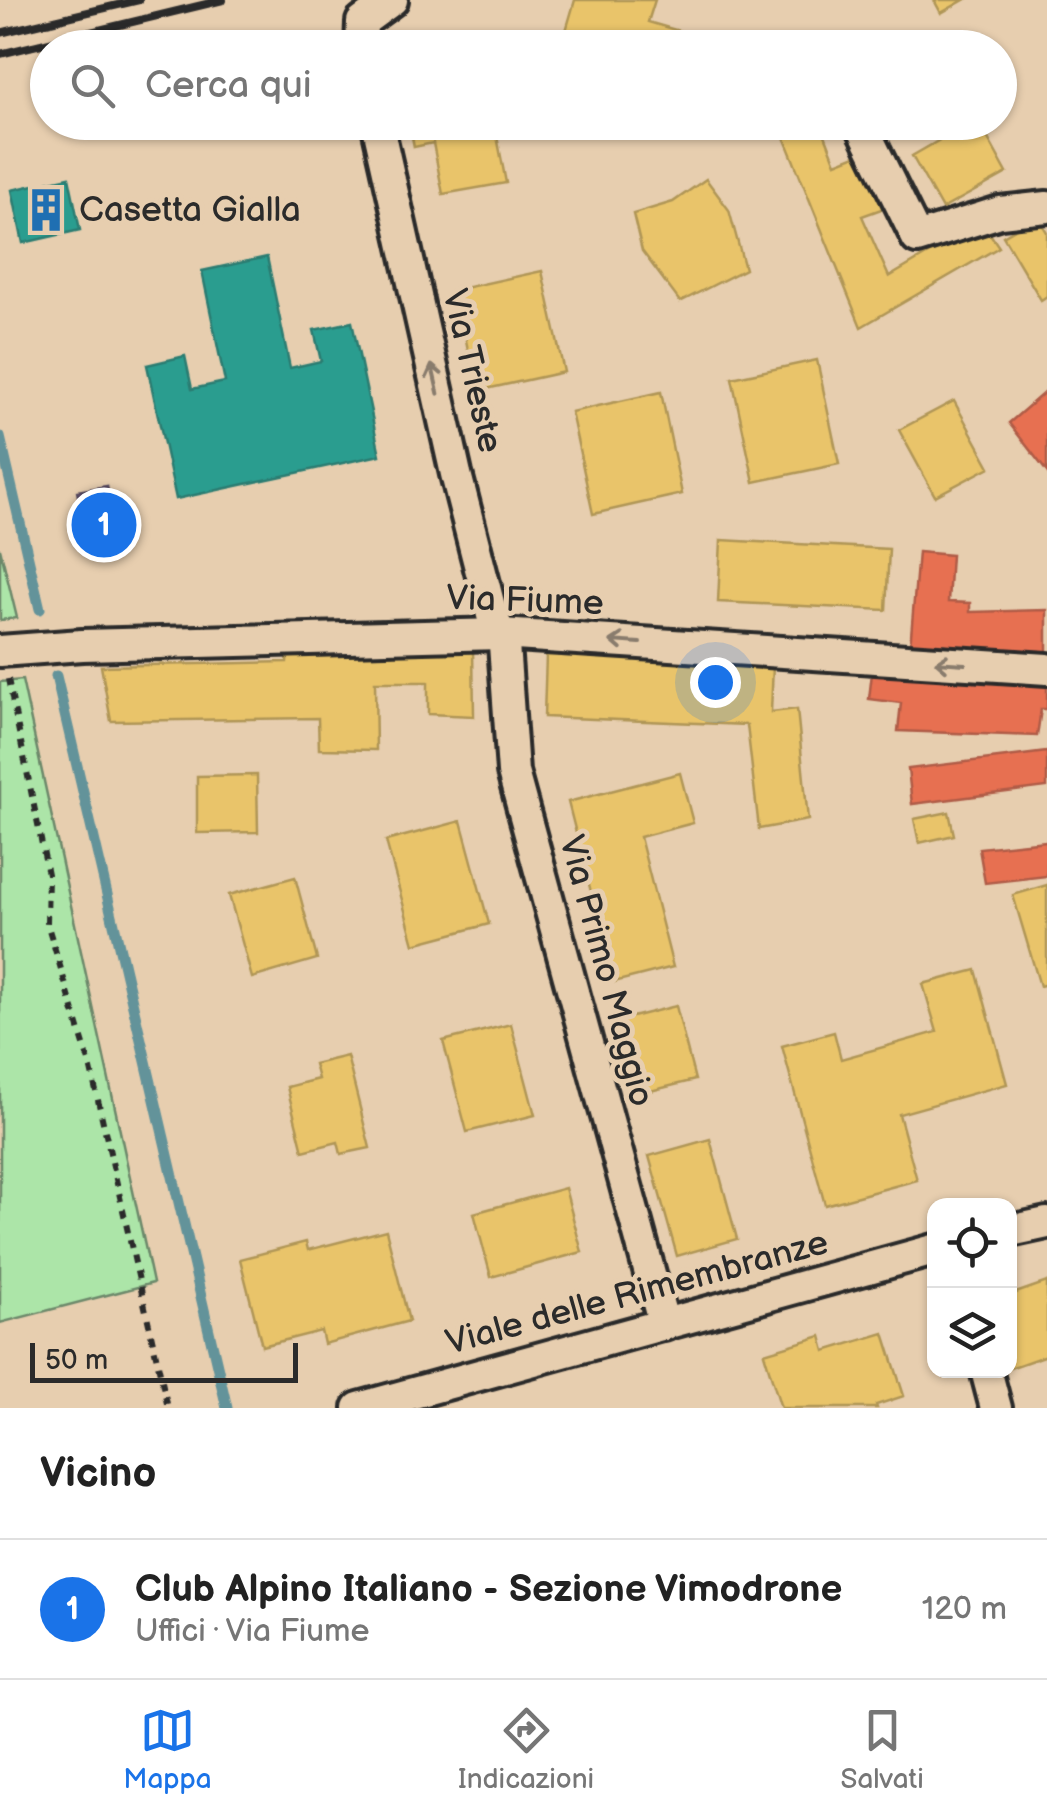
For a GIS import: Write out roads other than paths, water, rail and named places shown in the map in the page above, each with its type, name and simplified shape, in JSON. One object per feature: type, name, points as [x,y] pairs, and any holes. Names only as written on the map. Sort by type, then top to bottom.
[{"type":"street","points":[[362,30],[362,22],[392,0]]},
{"type":"street","name":"Via Trieste","points":[[381,140],[456,474],[500,634]]},
{"type":"street","points":[[869,140],[917,238],[1000,212],[1047,207]]},
{"type":"street","name":"Via Fiume","points":[[3,661],[101,644],[500,634],[1047,669]]},
{"type":"street","name":"Via Primo Maggio","points":[[500,634],[504,644],[513,772],[664,1325]]},
{"type":"street","points":[[1017,1229],[1047,1223]]},
{"type":"street","name":"Viale delle Rimembranze","points":[[359,1408],[927,1252]]},
{"type":"street","points":[[988,1378],[996,1408]]},
{"type":"waterway","points":[[0,437],[40,609]]},
{"type":"waterway","points":[[56,676],[227,1408]]},
{"type":"railway","points":[[0,33],[139,0]]},
{"type":"railway","points":[[99,30],[223,0]]},
{"type":"railway","points":[[0,54],[30,47]]},
{"type":"place","name":"Casetta Gialla","points":[[46,210]]},
{"type":"place","name":"Club Alpino Italiano - Sezione Vimodrone","points":[[104,525]]}]
